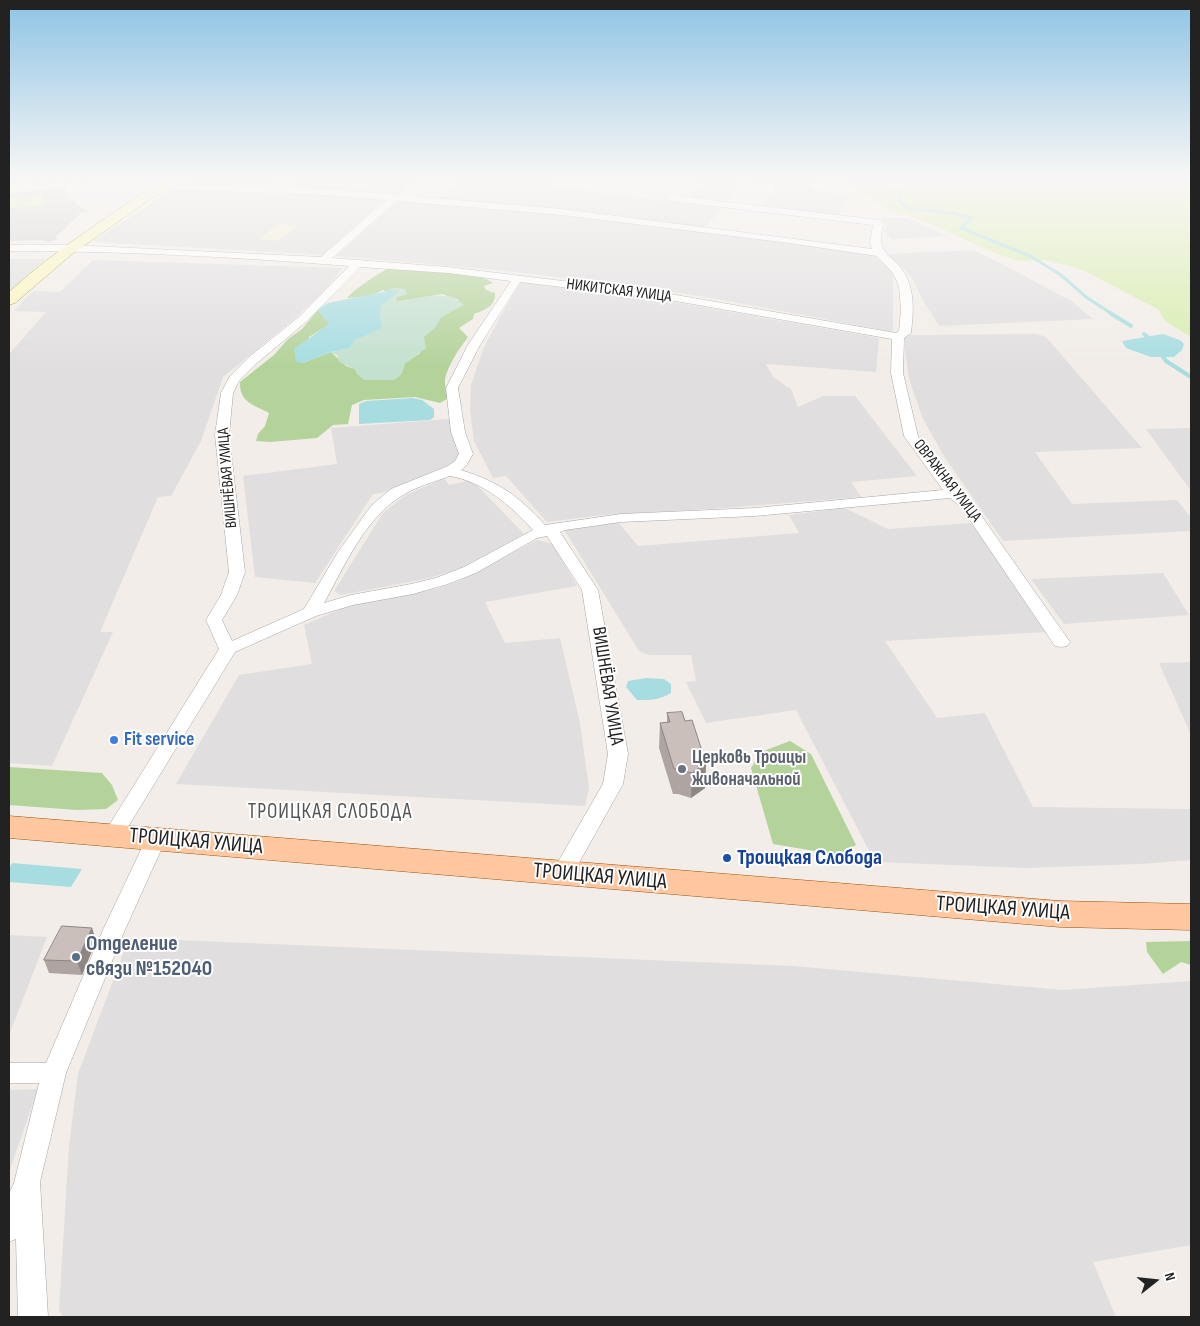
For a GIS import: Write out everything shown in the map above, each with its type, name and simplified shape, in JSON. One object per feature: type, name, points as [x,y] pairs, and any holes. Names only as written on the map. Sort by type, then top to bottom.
[{"type":"main road","name":"ТРОИЦКАЯ УЛИЦА","points":[[9,827],[1060,914],[1191,917]]},
{"type":"street","points":[[9,300],[34,275],[78,242]]},
{"type":"street","points":[[323,260],[343,242]]},
{"type":"street","points":[[802,242],[877,253]]},
{"type":"street","points":[[875,242],[874,247],[877,253]]},
{"type":"street","name":"НИКИТСКАЯ УЛИЦА","points":[[9,248],[69,248],[323,260],[448,270],[670,297],[898,337]]},
{"type":"street","name":"ОВРАЖНАЯ УЛИЦА","points":[[877,253],[898,273],[904,287],[908,314],[905,333],[898,337],[897,373],[911,436],[953,493],[966,504],[1061,642]]},
{"type":"street","name":"ВИШНЁВАЯ УЛИЦА","points":[[228,649],[214,620],[230,595],[237,572],[222,435],[227,393],[234,379],[253,360],[303,319],[358,263]]},
{"type":"street","points":[[310,612],[370,517],[388,498],[407,487],[461,463],[466,454],[458,432],[452,388],[474,345],[517,279]]},
{"type":"street","name":"ВИШНЁВАЯ УЛИЦА","points":[[448,470],[481,481],[498,490],[556,537],[590,590],[618,754],[613,784],[562,874]]},
{"type":"street","points":[[113,835],[228,649],[310,612],[351,600],[413,589],[442,581],[470,570],[545,530],[621,518],[754,512],[953,493]]},
{"type":"street","points":[[9,1228],[27,1182],[54,1073],[113,932],[156,839]]},
{"type":"street","points":[[9,1073],[54,1073]]},
{"type":"street","points":[[27,1182],[33,1317]]},
{"type":"shaded area","points":[[92,242],[338,242],[323,255]]},
{"type":"shaded area","points":[[351,242],[781,242],[873,254],[893,272],[893,332],[712,298],[612,283],[487,269],[335,256]]},
{"type":"shaded area","points":[[975,250],[1070,300],[1093,319],[939,326],[911,276],[885,254]]},
{"type":"shaded area","points":[[9,259],[45,259],[9,294]]},
{"type":"shaded area","points":[[93,260],[343,268],[322,293],[294,319],[223,377],[201,441],[171,496],[158,497],[100,632],[113,632],[52,766],[9,763],[9,354],[46,312],[14,311],[33,291],[60,292]]},
{"type":"shaded area","points":[[519,282],[646,297],[879,338],[876,372],[766,364],[773,377],[791,389],[798,407],[823,396],[855,396],[917,476],[851,482],[861,497],[602,515],[547,522],[506,476],[493,478],[474,441],[470,411],[471,385],[484,347]]},
{"type":"shaded area","points":[[1037,334],[1046,337],[1142,448],[1035,452],[1072,504],[1177,500],[1191,518],[1191,531],[1003,541],[944,456],[923,419],[909,379],[905,335]]},
{"type":"shaded area","points":[[449,419],[461,447],[460,460],[382,493],[373,494],[315,583],[255,577],[243,476],[337,464],[331,428]]},
{"type":"shaded area","points":[[1191,428],[1191,491],[1146,429]]},
{"type":"shaded area","points":[[444,478],[449,485],[472,480],[524,534],[461,568],[430,578],[341,595],[334,591],[383,513],[406,495]]},
{"type":"shaded area","points":[[845,508],[888,529],[971,523],[1047,632],[885,641],[937,718],[985,713],[1033,807],[1191,809],[1191,860],[1140,864],[1026,868],[875,862],[796,710],[706,723],[686,682],[696,681],[691,655],[649,655],[639,651],[564,529],[617,521],[638,546],[799,533],[789,515]]},
{"type":"shaded area","points":[[537,540],[553,544],[577,586],[485,602],[505,643],[560,638],[580,723],[589,788],[585,806],[176,784],[239,675],[312,664],[304,625],[350,605],[435,589],[457,582]]},
{"type":"shaded area","points":[[1163,573],[1189,615],[1064,624],[1031,579]]},
{"type":"shaded area","points":[[1191,662],[1191,735],[1159,663]]},
{"type":"shaded area","points":[[9,935],[47,937],[9,1035]]},
{"type":"shaded area","points":[[129,938],[793,966],[1063,990],[1191,981],[1191,1245],[1093,1262],[1116,1317],[63,1317],[59,1310],[69,1146],[78,1074]]},
{"type":"shaded area","points":[[38,1089],[9,1172],[9,1090]]},
{"type":"green space","points":[[970,242],[1191,242],[1191,337],[1165,321],[1159,310],[1091,274],[1070,266],[1044,260],[1018,261]]},
{"type":"green space","points":[[387,269],[458,273],[484,278],[493,283],[484,286],[486,290],[495,293],[492,304],[474,314],[473,319],[459,328],[468,337],[454,357],[446,374],[447,399],[440,403],[415,397],[364,400],[352,405],[348,424],[333,425],[317,438],[270,442],[256,441],[258,434],[265,426],[269,413],[245,399],[240,389],[240,382],[274,355],[288,339],[302,329],[318,310],[330,324],[309,337],[303,363],[331,352],[346,366],[355,369],[358,375],[401,375],[405,363],[420,353],[423,337],[435,327],[441,317],[449,313],[459,300],[442,294],[395,302],[397,297],[383,290],[371,296],[347,298],[372,278]]},
{"type":"green space","points":[[405,289],[407,294],[397,297],[396,302],[440,296],[456,300],[464,305],[441,317],[435,328],[424,337],[426,348],[405,363],[401,375],[394,380],[364,380],[355,369],[339,362],[338,356],[331,352],[350,348],[355,340],[362,336],[380,316],[381,306],[393,290],[383,290]]},
{"type":"green space","points":[[790,741],[811,754],[856,845],[838,855],[773,844],[751,768],[761,752]]},
{"type":"green space","points":[[9,767],[102,773],[112,785],[118,800],[106,809],[77,810],[9,805]]},
{"type":"green space","points":[[1191,941],[1191,965],[1181,962],[1163,974],[1147,952],[1146,942]]},
{"type":"water","points":[[393,290],[399,291],[381,306],[382,328],[355,340],[350,348],[331,352],[303,363],[296,362],[294,349],[329,324],[318,310],[328,303]]},
{"type":"water","points":[[1163,334],[1180,340],[1184,344],[1182,350],[1174,357],[1151,357],[1126,348],[1122,341]]},
{"type":"water","points":[[413,398],[422,400],[434,409],[434,417],[430,420],[359,424],[359,404],[366,401]]},
{"type":"water","points":[[646,678],[664,679],[671,684],[671,693],[651,700],[637,700],[626,687],[628,681]]},
{"type":"water","points":[[12,863],[82,869],[71,887],[9,882],[9,869]]},
{"type":"building","points":[[682,712],[685,721],[692,720],[706,763],[692,773],[674,769],[660,723],[670,722],[667,713]]},
{"type":"building","points":[[62,926],[92,928],[77,961],[44,960]]},
{"type":"waterway","points":[[995,242],[1030,256],[1061,275],[1086,297],[1112,314]]},
{"type":"waterway","points":[[1110,313],[1131,326]]},
{"type":"waterway","points":[[1144,334],[1151,340]]},
{"type":"waterway","points":[[1159,351],[1166,361],[1191,377]]},
{"type":"place","name":"Fit service","points":[[114,740]]},
{"type":"place","name":"Церковь Троицы живоначальной","points":[[682,769]]},
{"type":"place","name":"Троицкая Слобода","points":[[727,858]]},
{"type":"place","name":"Отделение связи №152040","points":[[76,957]]},
{"type":"district","name":"ТРОИЦКАЯ СЛОБОДА","points":[[330,813]]}]
